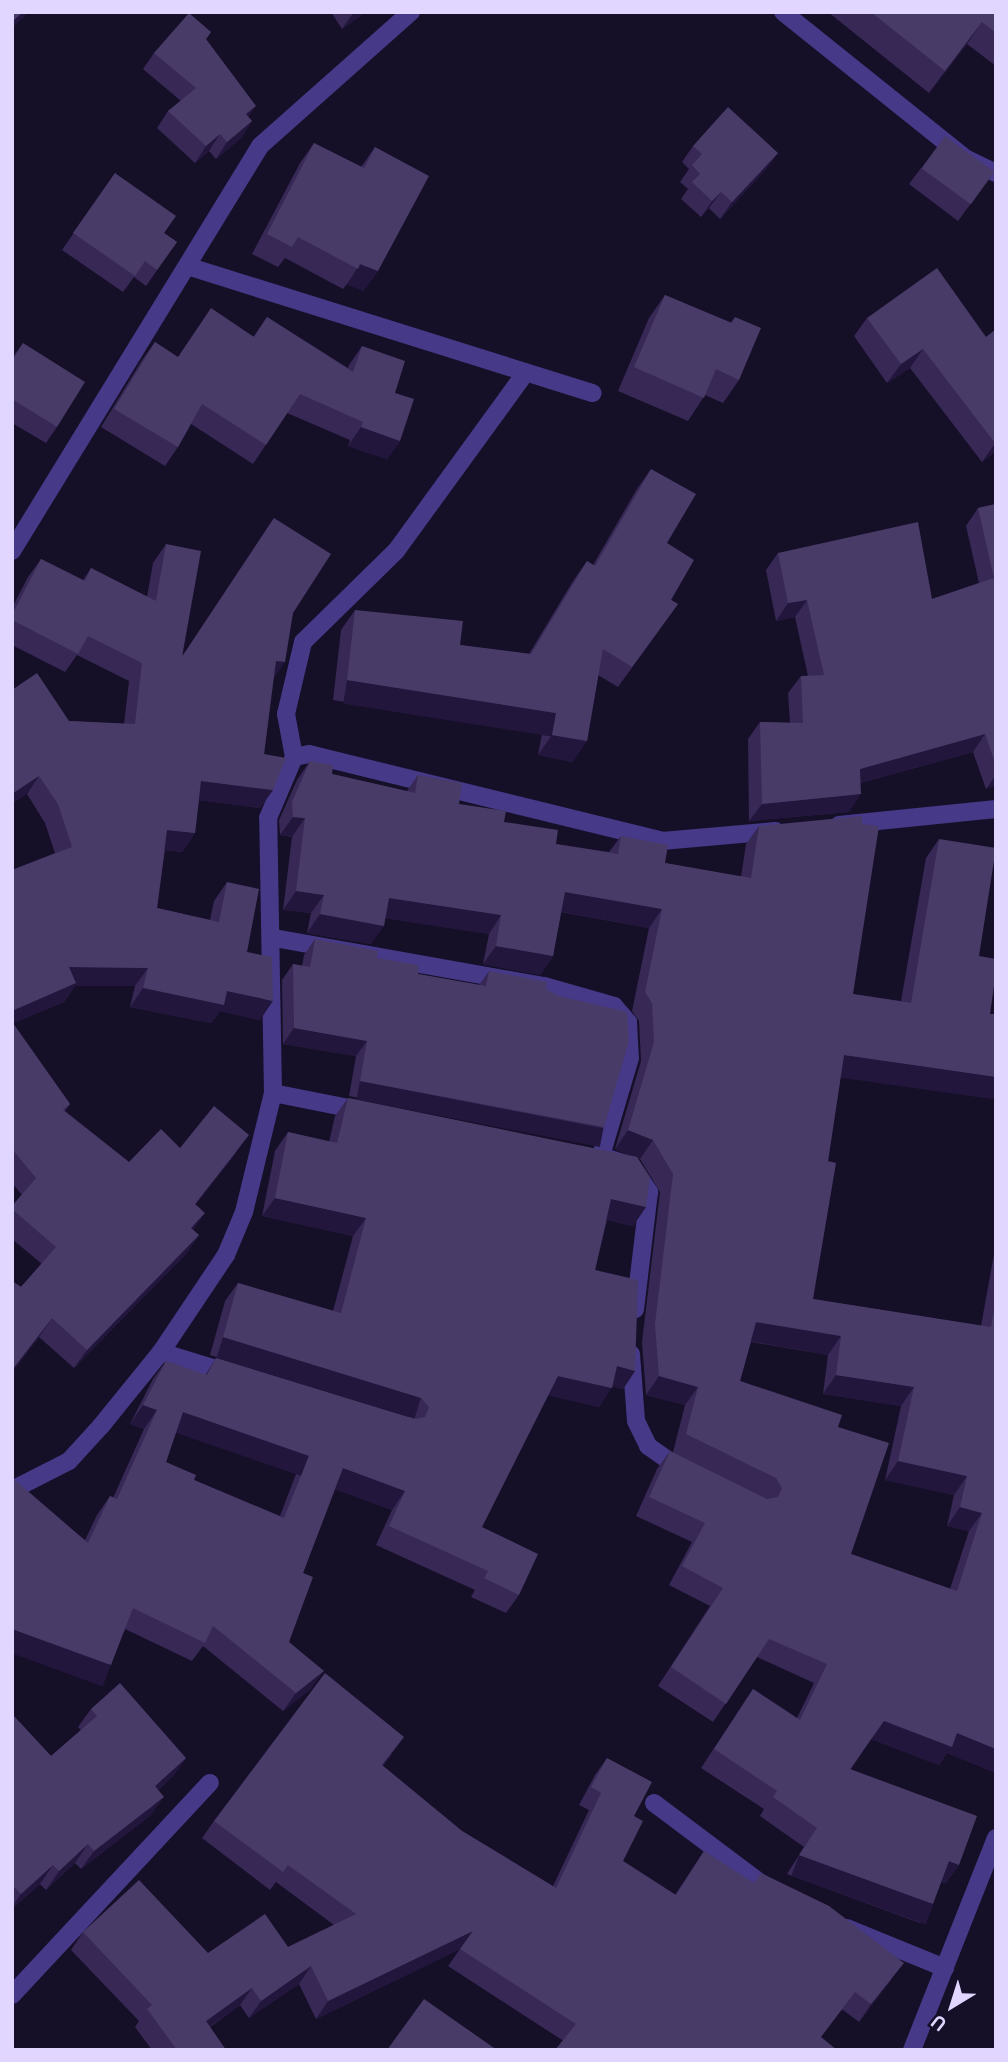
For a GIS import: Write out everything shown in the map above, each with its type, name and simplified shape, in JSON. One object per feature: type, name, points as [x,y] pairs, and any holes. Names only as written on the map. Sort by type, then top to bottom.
[{"type":"street","points":[[12,551],[260,146],[411,12]]},
{"type":"street","points":[[783,12],[965,158],[996,173]]},
{"type":"street","points":[[187,266],[593,393]]},
{"type":"street","points":[[12,1490],[69,1461],[161,1352],[226,1255],[244,1212],[273,1093],[274,938],[268,818],[294,757],[286,714],[303,642],[397,551],[526,372]]},
{"type":"street","points":[[294,757],[309,754],[662,841],[793,830]]},
{"type":"street","points":[[820,827],[996,808]]},
{"type":"street","points":[[274,938],[544,986],[614,1006],[628,1022],[630,1058],[594,1155],[631,1166],[649,1192],[631,1342],[636,1421],[664,1461],[700,1478]]},
{"type":"street","points":[[273,1093],[382,1114]]},
{"type":"street","points":[[161,1352],[251,1380]]},
{"type":"street","points":[[12,1995],[210,1783]]},
{"type":"street","points":[[653,1803],[795,1905]]},
{"type":"street","points":[[912,2050],[996,1838]]},
{"type":"street","points":[[831,1921],[945,1968]]},
{"type":"building","points":[[12,12],[23,12],[12,22]]},
{"type":"building","points":[[871,12],[996,12],[996,33],[982,22],[945,71]]},
{"type":"building","points":[[189,13],[211,32],[206,39],[256,106],[246,114],[252,121],[227,142],[220,134],[206,146],[168,111],[196,88],[154,53]]},
{"type":"building","points":[[728,107],[778,153],[732,202],[721,192],[712,201],[692,182],[700,174],[692,165],[702,154],[693,146]]},
{"type":"building","points":[[945,136],[994,172],[971,204],[921,168]]},
{"type":"building","points":[[314,143],[364,168],[375,147],[429,176],[378,271],[360,264],[358,269],[298,237],[292,247],[267,234]]},
{"type":"building","points":[[115,173],[176,216],[164,233],[177,242],[157,270],[145,261],[135,276],[73,233]]},
{"type":"building","points":[[937,268],[986,337],[996,329],[995,443],[923,349],[901,364],[867,318]]},
{"type":"building","points":[[665,295],[732,323],[735,317],[761,328],[739,380],[716,369],[704,398],[634,367]]},
{"type":"building","points":[[211,308],[254,337],[267,317],[353,372],[362,346],[405,361],[395,393],[414,399],[400,441],[361,427],[363,422],[300,394],[266,445],[202,404],[178,447],[114,409],[155,342],[178,357]]},
{"type":"building","points":[[23,343],[85,382],[57,427],[12,399],[12,361]]},
{"type":"building","points":[[651,469],[696,494],[667,543],[694,560],[671,600],[678,604],[632,667],[603,649],[587,741],[552,735],[556,713],[347,680],[355,610],[463,621],[460,645],[531,654],[587,561],[595,566]]},
{"type":"building","points":[[996,504],[996,766],[985,734],[860,769],[861,794],[762,804],[760,722],[803,723],[801,676],[824,675],[807,600],[788,603],[778,553],[918,522],[932,599],[994,578],[978,508]]},
{"type":"building","points":[[274,518],[331,554],[293,613],[285,662],[276,661],[264,754],[286,758],[273,790],[201,781],[195,833],[167,830],[157,908],[219,922],[227,882],[259,889],[247,952],[272,957],[273,1001],[227,991],[224,1005],[143,988],[148,968],[69,967],[76,983],[12,1011],[12,870],[72,847],[58,804],[39,776],[12,794],[12,690],[37,673],[69,721],[135,724],[142,663],[88,636],[78,654],[12,620],[12,615],[41,559],[85,581],[91,568],[156,601],[166,544],[201,551],[182,657]]},
{"type":"building","points":[[310,761],[333,765],[332,774],[415,793],[418,775],[462,783],[459,804],[506,811],[504,822],[558,830],[556,844],[618,854],[621,836],[668,845],[665,863],[751,878],[759,826],[862,816],[862,824],[879,826],[853,994],[911,1003],[939,839],[996,848],[979,956],[996,959],[990,1014],[996,1014],[996,1077],[844,1055],[828,1161],[836,1163],[813,1299],[991,1327],[996,1300],[996,1749],[957,1733],[952,1747],[884,1721],[850,1769],[977,1816],[959,1865],[949,1861],[933,1904],[799,1855],[817,1828],[773,1797],[777,1791],[714,1749],[753,1689],[800,1720],[827,1664],[769,1639],[726,1704],[671,1667],[723,1588],[682,1566],[705,1523],[649,1497],[670,1451],[767,1499],[778,1497],[782,1488],[776,1478],[686,1434],[698,1387],[659,1376],[655,1324],[673,1174],[653,1140],[628,1130],[654,1042],[652,1003],[645,992],[662,909],[565,892],[553,956],[496,946],[501,915],[389,898],[384,926],[320,914],[324,895],[296,891],[305,818],[293,817],[292,802]],"holes":[[[756,1322],[841,1336],[836,1375],[914,1387],[898,1461],[967,1476],[960,1507],[982,1513],[957,1591],[851,1554],[889,1443],[838,1427],[842,1415],[740,1381]]]},
{"type":"building","points":[[315,939],[378,951],[377,958],[419,965],[418,974],[486,986],[489,971],[547,982],[546,989],[559,996],[627,1012],[629,1041],[604,1127],[360,1081],[367,1041],[294,1028],[293,964],[310,967]]},
{"type":"building","points":[[12,1022],[70,1104],[63,1110],[129,1162],[161,1129],[180,1148],[214,1106],[249,1135],[195,1204],[205,1213],[191,1228],[199,1235],[87,1350],[52,1318],[12,1370],[12,1281],[21,1287],[56,1247],[12,1209],[36,1178],[12,1149]]},
{"type":"building","points":[[348,1098],[637,1157],[650,1177],[646,1207],[611,1199],[595,1270],[638,1280],[635,1371],[617,1366],[612,1388],[558,1376],[482,1527],[538,1554],[519,1595],[484,1578],[488,1571],[389,1526],[405,1491],[343,1468],[303,1573],[313,1577],[289,1642],[324,1671],[296,1693],[213,1626],[205,1643],[133,1608],[111,1665],[12,1629],[12,1484],[15,1480],[88,1543],[110,1496],[117,1499],[157,1410],[143,1405],[166,1361],[207,1375],[216,1358],[415,1419],[425,1417],[429,1407],[421,1398],[223,1337],[238,1283],[341,1313],[366,1218],[275,1198],[288,1132],[337,1143]],"holes":[[[183,1412],[309,1456],[284,1518],[194,1480],[196,1475],[166,1462]]]},
{"type":"building","points":[[325,1673],[404,1737],[382,1765],[462,1831],[556,1888],[601,1793],[591,1787],[607,1758],[652,1782],[634,1816],[643,1821],[623,1861],[676,1895],[704,1851],[754,1883],[761,1873],[829,1906],[904,1963],[871,2004],[855,1992],[821,2037],[837,2050],[555,2050],[576,2024],[460,1949],[473,1931],[328,2001],[311,1966],[261,2001],[252,1988],[206,2021],[226,2050],[177,2050],[147,2009],[152,2005],[83,1932],[139,1880],[208,1953],[265,1914],[288,1947],[356,1914],[288,1865],[283,1872],[214,1821]]},
{"type":"building","points":[[120,1683],[186,1758],[155,1786],[164,1797],[94,1851],[88,1844],[59,1871],[53,1865],[21,1894],[12,1885],[12,1714],[51,1756],[97,1716],[91,1709]]},
{"type":"building","points":[[424,1999],[497,2050],[387,2050]]}]
